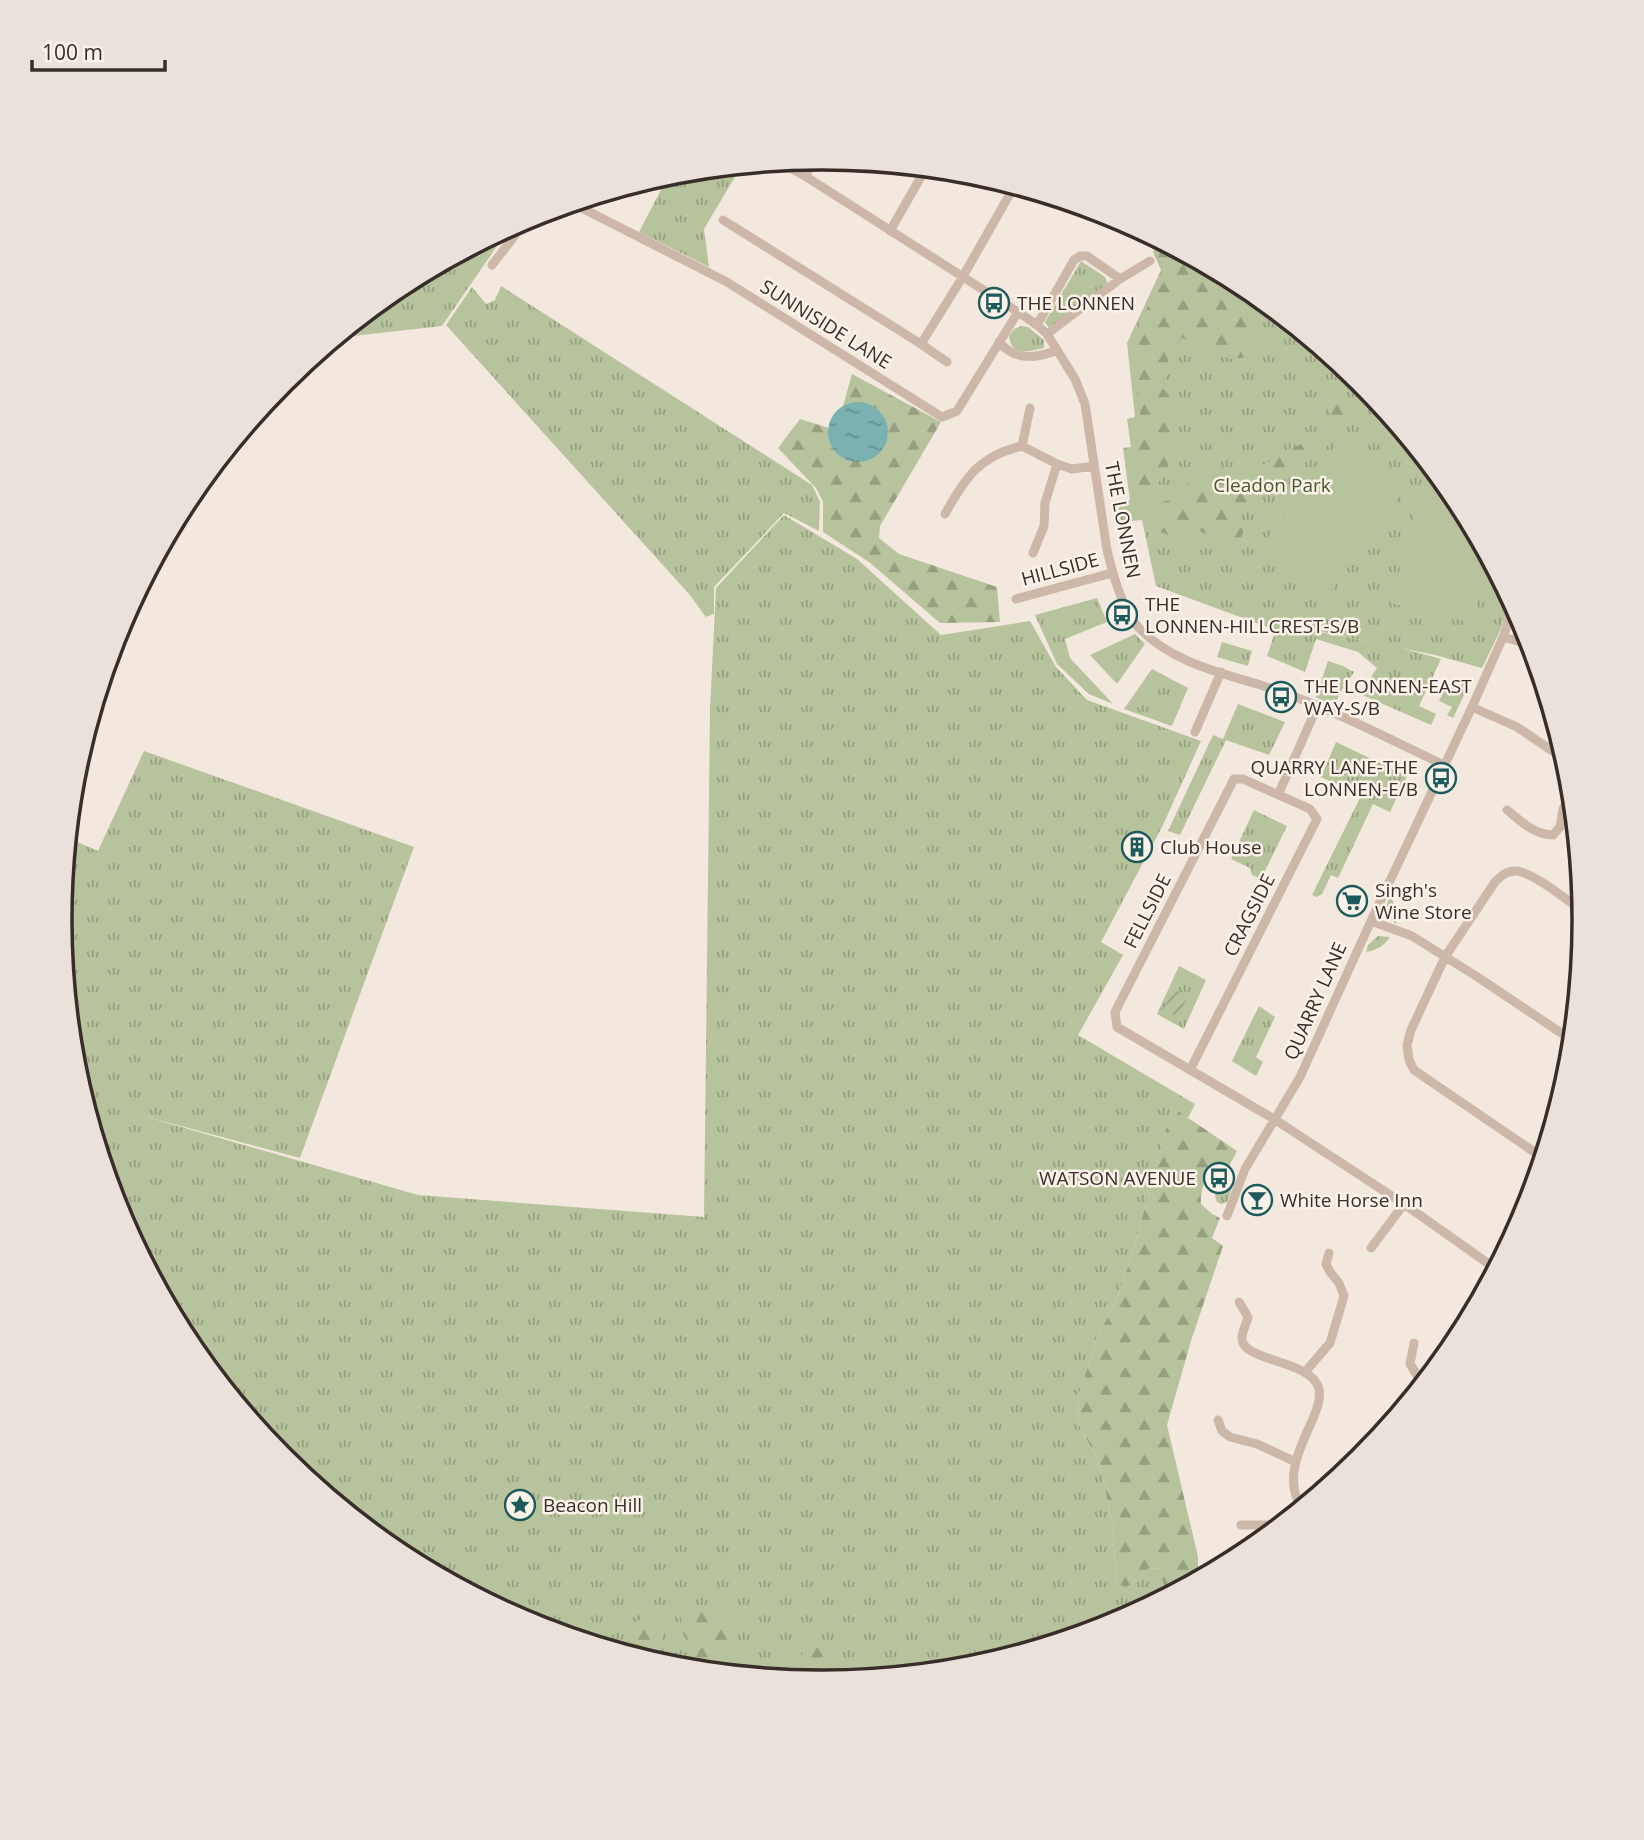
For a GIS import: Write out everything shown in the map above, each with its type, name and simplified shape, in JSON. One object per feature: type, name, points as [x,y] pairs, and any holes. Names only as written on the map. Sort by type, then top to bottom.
[{"type":"street","points":[[805,176],[808,170]]},
{"type":"street","name":"THE LONNEN","points":[[795,171],[1017,312],[1047,334],[1075,379],[1084,404],[1112,573],[1136,626],[1156,643],[1182,659],[1318,705],[1444,765]]},
{"type":"street","points":[[890,231],[921,176]]},
{"type":"street","points":[[921,344],[1011,194]]},
{"type":"street","name":"SUNNISIDE LANE","points":[[584,209],[727,282],[942,417],[957,411],[1017,312]]},
{"type":"street","points":[[723,220],[947,362]]},
{"type":"street","points":[[492,265],[514,236]]},
{"type":"street","points":[[1037,325],[1074,260],[1080,256],[1087,256],[1120,279]]},
{"type":"street","points":[[1047,334],[1120,279],[1150,261]]},
{"type":"street","points":[[999,342],[1005,349],[1021,357],[1057,350]]},
{"type":"street","points":[[1022,446],[1030,408]]},
{"type":"street","points":[[945,514],[962,484],[981,464],[1004,450],[1022,446],[1072,469],[1094,466]]},
{"type":"street","points":[[1033,553],[1044,526],[1045,503],[1057,464]]},
{"type":"street","name":"HILLSIDE","points":[[1016,599],[1112,573]]},
{"type":"street","name":"QUARRY LANE","points":[[1227,1216],[1243,1172],[1300,1077],[1472,707],[1509,620]]},
{"type":"street","points":[[1503,637],[1518,641]]},
{"type":"street","points":[[1195,732],[1221,672]]},
{"type":"street","points":[[1278,794],[1318,705]]},
{"type":"street","points":[[1472,707],[1517,727],[1553,751]]},
{"type":"street","name":"FELLSIDE","points":[[1190,1070],[1117,1027],[1115,1012],[1234,779],[1243,779],[1278,794]]},
{"type":"street","name":"CRAGSIDE","points":[[1190,1070],[1317,818],[1310,808],[1278,794]]},
{"type":"street","points":[[1507,810],[1536,831],[1553,835],[1560,827],[1564,808]]},
{"type":"street","points":[[1535,1152],[1414,1070],[1409,1060],[1407,1045],[1411,1030],[1445,957],[1495,882],[1505,873],[1516,871],[1528,874],[1572,904]]},
{"type":"street","points":[[1371,921],[1412,936],[1563,1034]]},
{"type":"street","points":[[1190,1070],[1274,1119],[1404,1204],[1489,1264]]},
{"type":"street","points":[[1371,1248],[1404,1204]]},
{"type":"street","points":[[1305,1372],[1330,1343],[1344,1296],[1326,1264],[1329,1253]]},
{"type":"street","points":[[1239,1302],[1248,1317],[1241,1337],[1244,1345],[1255,1353],[1292,1365],[1309,1374],[1319,1388],[1318,1406],[1292,1476],[1298,1500]]},
{"type":"street","points":[[1414,1343],[1410,1364],[1418,1375]]},
{"type":"street","points":[[1218,1420],[1222,1432],[1230,1437],[1257,1444],[1296,1462]]},
{"type":"street","points":[[1241,1525],[1265,1525]]},
{"type":"green space","points":[[736,175],[704,229],[709,267],[639,232],[662,188]]},
{"type":"green space","points":[[499,243],[442,326],[351,336],[405,296]]},
{"type":"green space","name":"Cleadon Park","points":[[1156,248],[1239,296],[1317,356],[1353,389],[1417,463],[1472,545],[1506,614],[1482,668],[1401,648],[1441,659],[1419,706],[1436,714],[1431,725],[1360,694],[1377,668],[1358,652],[1316,639],[1305,672],[1267,656],[1275,632],[1299,628],[1372,642],[1299,627],[1278,631],[1156,586],[1142,520],[1121,522],[1118,503],[1130,500],[1123,448],[1131,447],[1127,419],[1135,417],[1127,343],[1161,270],[1153,252]]},
{"type":"green space","points":[[1158,249],[1197,270],[1262,313],[1249,357],[1231,359],[1182,338],[1173,350],[1163,389],[1173,398],[1176,452],[1152,494],[1153,503],[1135,508],[1131,461],[1136,450],[1133,423],[1141,421],[1132,343],[1163,271],[1155,252]]},
{"type":"green space","points":[[1081,261],[1105,277],[1108,284],[1049,328],[1045,322]]},
{"type":"green space","points":[[501,286],[812,485],[820,502],[819,531],[784,513],[714,587],[714,614],[706,617],[689,594],[446,325],[472,287],[486,304],[495,300]]},
{"type":"green space","points":[[1028,327],[1044,340],[1044,348],[1022,351],[1014,348],[1009,336],[1014,329]]},
{"type":"green space","points":[[852,374],[941,422],[880,526],[879,538],[899,554],[997,587],[1000,622],[940,623],[869,562],[823,532],[823,501],[816,488],[778,448],[800,419],[829,428],[831,442],[837,452],[846,458],[867,459],[877,454],[884,445],[888,432],[863,403],[843,406]]},
{"type":"green space","points":[[1324,390],[1343,404],[1350,422],[1342,436],[1230,513],[1244,528],[1242,536],[1230,546],[1200,531],[1193,534],[1189,541],[1150,529],[1156,504],[1173,499],[1193,478],[1209,467],[1220,478],[1227,477],[1237,482],[1289,449],[1319,437],[1330,417]]},
{"type":"green space","points":[[1339,441],[1405,489],[1328,594],[1262,546]]},
{"type":"green space","points":[[1422,482],[1433,485],[1485,569],[1472,623],[1391,603]]},
{"type":"green space","points":[[784,515],[857,559],[941,635],[1030,621],[1056,667],[1087,700],[1201,741],[1163,825],[1101,942],[1123,955],[1078,1035],[1195,1104],[1188,1118],[1172,1108],[1133,1252],[1118,1296],[1097,1338],[1079,1394],[1078,1423],[1100,1464],[1112,1523],[1117,1584],[1133,1583],[1149,1568],[1181,1578],[1109,1613],[1016,1645],[920,1664],[871,1669],[773,1669],[724,1664],[628,1645],[581,1630],[490,1593],[447,1570],[405,1544],[327,1484],[291,1451],[227,1377],[198,1337],[149,1252],[129,1207],[97,1114],[78,1018],[73,969],[73,871],[76,841],[98,851],[144,751],[414,847],[300,1158],[140,1115],[418,1195],[704,1217],[710,709],[716,588]]},
{"type":"green space","points":[[1097,598],[1107,622],[1065,639],[1070,658],[1113,704],[1089,694],[1057,664],[1035,615]]},
{"type":"green space","points":[[1135,634],[1145,644],[1117,684],[1090,655]]},
{"type":"green space","points":[[1222,642],[1252,651],[1248,666],[1217,657]]},
{"type":"green space","points":[[1328,661],[1354,672],[1334,707],[1316,697]]},
{"type":"green space","points":[[1152,669],[1188,688],[1172,726],[1124,709]]},
{"type":"green space","points":[[1464,680],[1470,683],[1453,718],[1447,715],[1452,707],[1439,701],[1447,684],[1459,689]]},
{"type":"green space","points":[[1238,704],[1285,722],[1269,755],[1226,740],[1180,835],[1168,831],[1213,735],[1223,739]]},
{"type":"green space","points":[[1336,742],[1407,776],[1390,812],[1373,804],[1338,878],[1331,875],[1322,894],[1317,897],[1312,895],[1361,796],[1321,777]]},
{"type":"green space","points":[[1254,810],[1287,826],[1261,879],[1252,875],[1250,868],[1231,859]]},
{"type":"green space","points":[[1390,896],[1396,909],[1396,924],[1387,916],[1385,910]]},
{"type":"green space","points":[[1378,936],[1390,937],[1380,947],[1366,952],[1368,945]]},
{"type":"green space","points":[[1179,966],[1206,980],[1184,1029],[1157,1014]]},
{"type":"green space","points":[[1174,989],[1188,997],[1177,1017],[1163,1009]]},
{"type":"green space","points":[[1259,1006],[1275,1017],[1256,1057],[1263,1062],[1256,1076],[1232,1061]]},
{"type":"green space","points":[[1172,1107],[1237,1151],[1229,1166],[1210,1176],[1202,1191],[1201,1204],[1220,1218],[1212,1238],[1223,1246],[1191,1341],[1167,1425],[1198,1557],[1198,1569],[1165,1587],[1159,1569],[1149,1568],[1126,1587],[1117,1584],[1112,1523],[1100,1464],[1078,1423],[1079,1394],[1097,1338],[1118,1296],[1133,1252]]},
{"type":"green space","points":[[1233,1186],[1227,1202],[1217,1202],[1216,1192]]},
{"type":"green space","points":[[691,1606],[720,1609],[732,1622],[734,1640],[727,1659],[716,1663],[698,1660],[684,1636],[680,1614]]},
{"type":"green space","points":[[644,1617],[656,1620],[664,1653],[628,1645],[633,1624]]},
{"type":"green space","points":[[817,1642],[831,1649],[832,1670],[803,1670],[802,1651]]},
{"type":"water","points":[[858,402],[879,411],[888,432],[879,453],[858,462],[837,453],[828,432],[837,411]]},
{"type":"place","name":"THE LONNEN","points":[[994,303]]},
{"type":"place","name":"THE LONNEN-HILLCREST-S/B","points":[[1122,615]]},
{"type":"place","name":"THE LONNEN-EAST WAY-S/B","points":[[1281,697]]},
{"type":"place","name":"QUARRY LANE-THE LONNEN-E/B","points":[[1441,778]]},
{"type":"place","name":"Club House","points":[[1137,847]]},
{"type":"place","name":"Singh's Wine Store","points":[[1352,901]]},
{"type":"place","name":"WATSON AVENUE","points":[[1219,1178]]},
{"type":"place","name":"White Horse Inn","points":[[1257,1200]]},
{"type":"place","name":"Beacon Hill","points":[[520,1505]]}]
